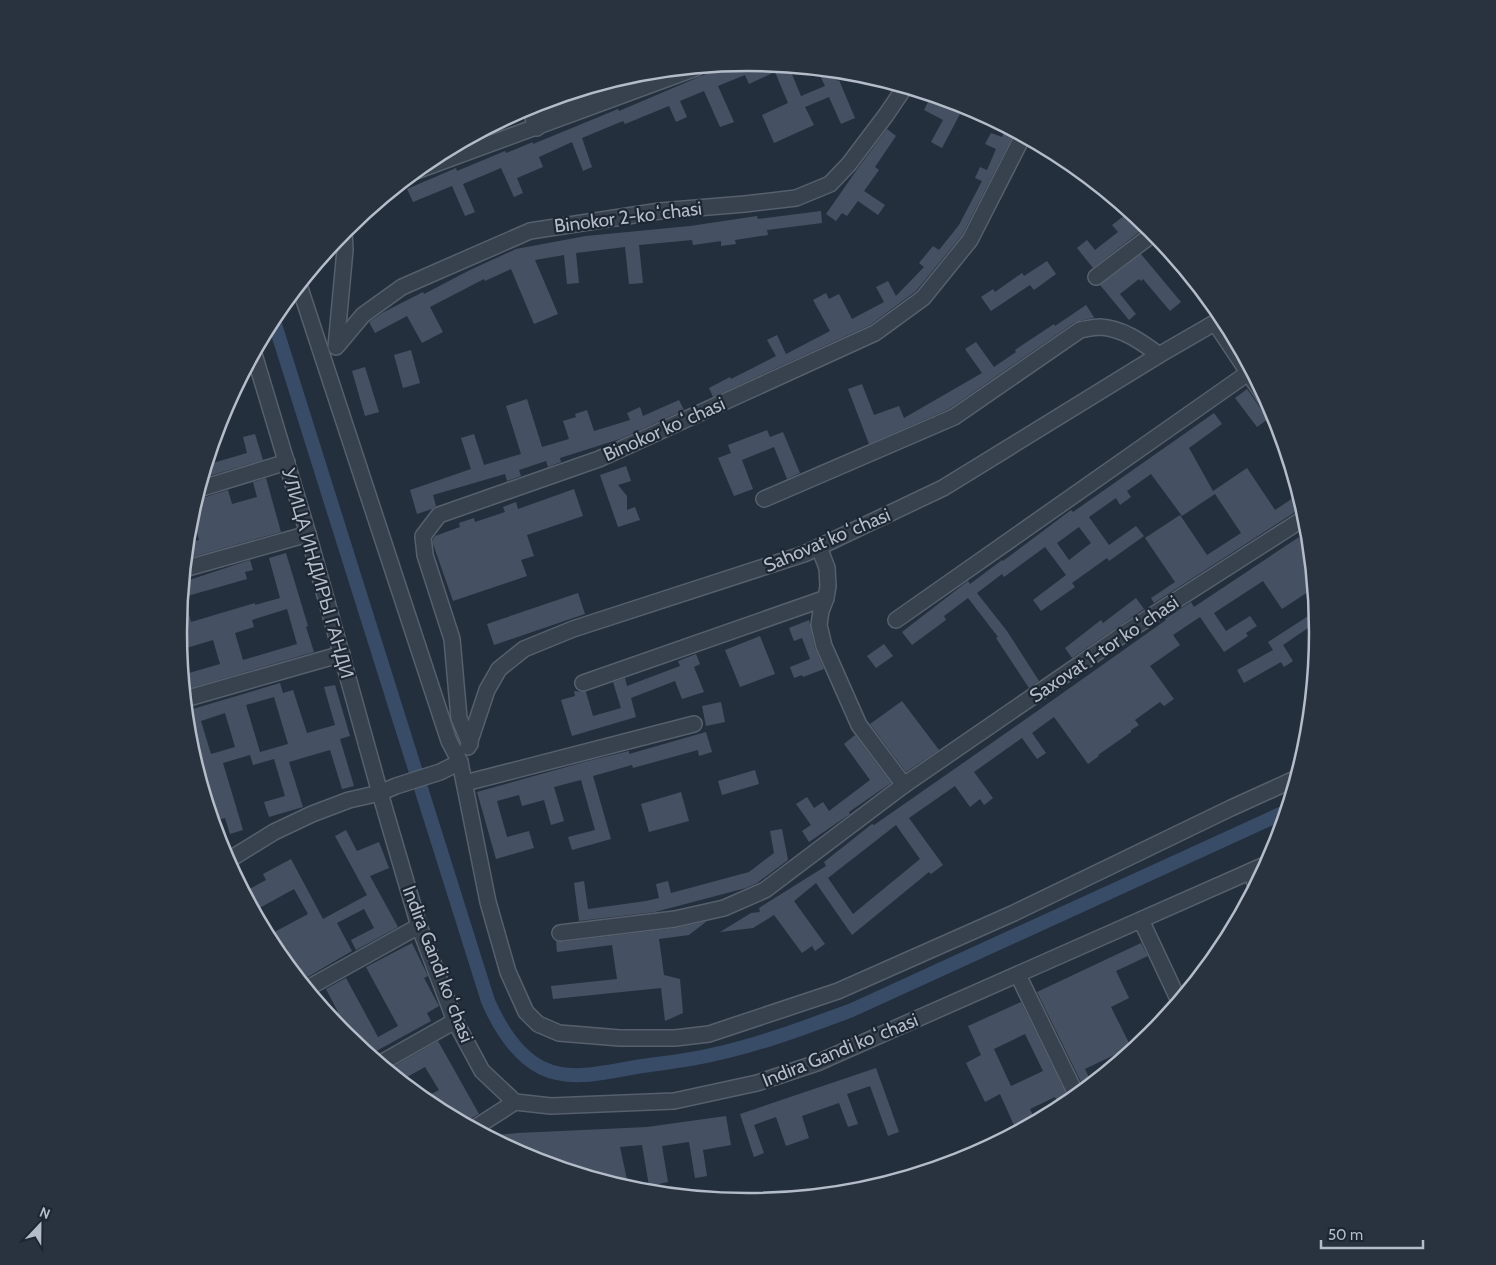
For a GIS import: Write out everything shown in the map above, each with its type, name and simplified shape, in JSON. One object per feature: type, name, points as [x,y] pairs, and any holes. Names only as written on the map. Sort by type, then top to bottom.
[{"type":"street","points":[[443,161],[675,76]]},
{"type":"street","name":"Binokor 2-koʻchasi","points":[[337,346],[364,315],[402,287],[530,231],[660,211],[796,198],[830,184],[849,164],[901,92]]},
{"type":"street","points":[[537,128],[533,118],[589,94]]},
{"type":"street","name":"Binokor koʻchasi","points":[[470,744],[459,718],[452,638],[425,554],[424,536],[439,516],[599,459],[875,333],[923,298],[970,240],[1019,141]]},
{"type":"street","points":[[1096,277],[1147,238]]},
{"type":"street","points":[[331,380],[337,346],[345,243]]},
{"type":"street","points":[[302,293],[449,741],[460,762],[488,902],[508,972],[526,1012],[538,1024],[559,1033],[620,1038],[675,1038],[709,1034],[838,991],[1014,913],[1289,782]]},
{"type":"street","name":"Sahovat koʻchasi","points":[[460,762],[470,744],[487,690],[499,669],[524,649],[573,629],[786,560],[819,547],[943,488],[1159,355],[1216,323]]},
{"type":"street","points":[[764,499],[954,417],[1080,330],[1099,327],[1118,330],[1144,344],[1159,355]]},
{"type":"street","name":"УЛИЦА ИНДИРЫ ГАНДИ","points":[[257,362],[308,534],[380,794]]},
{"type":"street","points":[[896,620],[1246,374]]},
{"type":"street","points":[[206,488],[287,462]]},
{"type":"street","name":"Saxovat 1-tor koʻchasi","points":[[560,933],[675,919],[724,908],[765,890],[904,785],[1128,631],[1298,522]]},
{"type":"street","points":[[191,567],[308,534]]},
{"type":"street","points":[[819,547],[827,568],[828,586],[819,625],[824,646],[860,725],[904,785]]},
{"type":"street","points":[[583,683],[826,598]]},
{"type":"street","points":[[191,697],[342,654]]},
{"type":"street","points":[[465,783],[694,724]]},
{"type":"street","points":[[234,857],[274,832],[312,814],[349,800],[380,794],[396,786],[440,772],[460,762]]},
{"type":"street","name":"Indira Gandi koʻchasi","points":[[380,794],[419,926],[455,1021],[482,1071],[515,1102],[551,1106],[674,1101],[758,1083],[817,1063],[1141,920],[1252,878]]},
{"type":"street","points":[[1141,920],[1176,995]]},
{"type":"street","points":[[312,986],[419,926]]},
{"type":"street","points":[[1018,975],[1074,1089]]},
{"type":"street","points":[[386,1061],[455,1021]]},
{"type":"street","points":[[479,1125],[515,1102]]},
{"type":"building","points":[[748,71],[785,72],[791,73],[801,96],[825,86],[820,76],[839,80],[855,118],[841,124],[829,97],[805,107],[814,125],[774,143],[762,115],[788,103],[775,72],[749,84],[745,75],[718,86],[734,122],[720,127],[704,91],[680,101],[687,117],[676,122],[669,106],[625,124],[623,121],[582,138],[592,167],[583,171],[572,142],[539,157],[543,167],[517,178],[523,193],[514,197],[501,168],[463,184],[475,212],[465,216],[452,186],[413,202],[407,189],[456,168],[457,171],[505,151],[506,153],[533,142],[533,144],[618,109],[619,111],[710,72]]},
{"type":"building","points":[[928,101],[960,114],[942,148],[931,142],[943,120],[924,110]]},
{"type":"building","points":[[887,129],[896,136],[875,167],[879,170],[864,191],[885,205],[878,215],[858,201],[847,216],[842,213],[836,221],[826,214]]},
{"type":"building","points":[[991,133],[1002,137],[1004,133],[1012,137],[962,235],[916,291],[870,325],[713,397],[709,388],[776,356],[767,340],[777,335],[786,354],[830,331],[813,300],[826,293],[829,299],[839,294],[852,319],[884,302],[876,287],[888,281],[896,296],[924,267],[919,263],[933,246],[939,250],[959,225],[982,181],[975,178],[980,167],[987,170],[996,149],[985,144]]},
{"type":"building","points":[[821,211],[822,223],[767,230],[768,235],[735,240],[736,244],[721,246],[721,241],[693,245],[692,240],[639,245],[643,283],[629,284],[625,247],[576,253],[579,283],[567,284],[564,255],[535,260],[558,314],[534,324],[511,269],[485,281],[484,279],[430,307],[443,332],[422,343],[407,316],[375,333],[369,322],[382,313],[423,292],[424,294],[516,249],[586,236],[690,226],[757,216],[758,219]]},
{"type":"building","points":[[1124,216],[1140,231],[1093,268],[1077,248],[1087,240],[1095,250],[1118,232],[1112,225]]},
{"type":"building","points":[[1141,254],[1181,302],[1170,311],[1143,279],[1141,281],[1139,279],[1120,294],[1136,314],[1129,320],[1100,285]]},
{"type":"building","points":[[1047,261],[1056,274],[1034,290],[1030,285],[991,311],[981,297],[993,289],[995,292],[1022,273],[1024,276]]},
{"type":"building","points":[[1086,305],[1093,318],[1075,322],[949,409],[869,444],[848,389],[862,384],[874,415],[899,406],[904,418],[982,373],[965,349],[976,342],[994,367],[1016,352],[1015,350]]},
{"type":"building","points":[[411,350],[420,383],[403,388],[394,355]]},
{"type":"building","points":[[365,367],[379,412],[365,416],[352,371]]},
{"type":"building","points":[[1247,389],[1267,419],[1257,427],[1235,398]]},
{"type":"building","points":[[527,399],[542,447],[569,439],[563,421],[576,417],[575,414],[587,410],[594,431],[630,420],[627,413],[640,407],[643,416],[679,400],[684,410],[620,439],[560,458],[561,462],[548,467],[546,461],[519,470],[521,476],[507,481],[505,474],[433,495],[436,506],[417,514],[410,490],[471,469],[461,438],[474,434],[484,465],[521,454],[506,406]]},
{"type":"building","points":[[1214,413],[1222,424],[1189,448],[1213,491],[1247,468],[1275,510],[1293,498],[1296,512],[1154,603],[1151,598],[1175,582],[1145,538],[1180,515],[1207,555],[1241,533],[1215,494],[1182,516],[1151,474],[1127,491],[1131,497],[1120,505],[1116,498],[1089,517],[1109,545],[1136,526],[1144,536],[1109,561],[1107,558],[1072,583],[1075,587],[1041,611],[1033,600],[1066,575],[1045,547],[1004,577],[1002,574],[977,593],[1007,631],[1039,681],[1029,688],[996,638],[998,637],[968,598],[944,616],[946,620],[912,645],[902,632],[968,581],[970,584],[1071,510],[1073,512]],"holes":[[[1079,527],[1091,543],[1069,560],[1057,543]]]},
{"type":"building","points":[[767,430],[770,437],[783,432],[800,473],[787,479],[774,447],[742,460],[753,489],[734,496],[718,458],[731,453],[728,445]]},
{"type":"building","points":[[255,434],[263,460],[210,476],[214,463],[247,453],[243,437]]},
{"type":"building","points":[[626,466],[631,481],[618,485],[627,496],[627,510],[635,507],[640,520],[618,527],[600,475]]},
{"type":"building","points":[[266,478],[281,532],[192,557],[195,541],[199,540],[197,531],[204,497],[228,490],[232,504],[257,497],[253,482]]},
{"type":"building","points":[[574,489],[583,516],[527,535],[534,556],[521,560],[527,576],[453,601],[433,544],[435,536],[460,527],[459,523],[474,518],[475,522],[505,512],[503,507],[516,502],[518,509]]},
{"type":"building","points":[[1299,537],[1304,559],[1308,592],[1282,609],[1263,581],[1214,613],[1226,631],[1250,616],[1257,626],[1246,633],[1248,636],[1224,652],[1200,617],[1173,635],[1180,645],[1150,666],[1174,699],[1164,706],[1160,702],[1135,720],[1139,725],[1088,764],[1054,717],[1032,733],[1046,753],[1037,759],[1022,738],[974,772],[993,798],[984,805],[980,799],[970,807],[955,786],[909,818],[943,865],[931,874],[929,872],[852,935],[816,883],[794,901],[825,944],[815,951],[812,946],[802,953],[774,915],[753,928],[720,932],[751,913],[760,912],[759,908],[826,866],[824,862],[872,824],[874,825],[996,740],[1165,619],[1191,602],[1194,607]],"holes":[[[896,825],[920,859],[853,914],[828,878]]]},
{"type":"building","points":[[286,553],[314,652],[190,688],[188,673],[220,664],[213,640],[187,648],[188,610],[191,622],[255,603],[255,605],[280,598],[269,558]],"holes":[[[287,609],[297,644],[243,660],[235,633],[254,627],[252,620]]]},
{"type":"building","points":[[250,560],[253,570],[245,572],[247,579],[188,596],[190,580]]},
{"type":"building","points":[[578,593],[585,614],[494,645],[487,624]]},
{"type":"building","points":[[1136,598],[1144,609],[1072,658],[1065,648],[1101,620],[1103,623]]},
{"type":"building","points":[[1309,616],[1309,627],[1283,645],[1293,661],[1284,667],[1281,662],[1244,683],[1237,670],[1273,650],[1268,642]]},
{"type":"building","points":[[809,620],[815,648],[824,669],[803,677],[802,675],[794,678],[790,667],[810,659],[802,638],[794,641],[789,628]]},
{"type":"building","points":[[760,636],[775,674],[740,687],[725,650]]},
{"type":"building","points":[[884,644],[893,656],[876,668],[867,656]]},
{"type":"building","points":[[696,654],[700,664],[694,667],[704,692],[682,699],[675,681],[631,698],[636,717],[572,736],[561,700],[575,696],[574,691],[586,692],[593,716],[621,708],[613,682],[625,678],[627,686],[680,666],[678,661]]},
{"type":"building","points":[[280,683],[283,693],[293,690],[307,733],[335,725],[324,687],[335,685],[350,736],[340,739],[354,786],[342,789],[330,750],[289,762],[303,807],[269,817],[264,802],[285,796],[274,759],[253,765],[250,755],[223,763],[243,830],[230,834],[225,818],[219,819],[206,778],[193,709]],"holes":[[[274,697],[288,744],[260,752],[246,705]],[[225,713],[235,747],[211,754],[201,721]]]},
{"type":"building","points":[[902,701],[939,750],[906,772],[870,724]]},
{"type":"building","points":[[721,702],[725,722],[706,726],[702,706]]},
{"type":"building","points":[[706,732],[712,752],[699,756],[698,750],[633,768],[632,765],[593,776],[611,839],[572,850],[568,837],[595,830],[581,780],[554,787],[564,821],[551,825],[544,800],[522,806],[519,795],[497,801],[507,837],[529,831],[534,848],[496,859],[477,792],[588,761],[629,751],[629,754]]},
{"type":"building","points":[[855,735],[891,783],[809,842],[802,831],[811,825],[796,804],[807,797],[814,808],[823,802],[829,811],[870,780],[844,744]]},
{"type":"building","points":[[755,770],[759,784],[722,795],[718,781]]},
{"type":"building","points":[[681,792],[689,821],[649,832],[641,804]]},
{"type":"building","points":[[782,829],[788,860],[757,883],[746,888],[655,912],[579,921],[574,883],[584,881],[588,909],[659,898],[656,884],[668,881],[671,893],[749,872],[774,853],[770,831]]},
{"type":"building","points":[[346,830],[357,851],[379,842],[389,868],[370,876],[398,927],[356,950],[351,940],[374,928],[364,909],[337,923],[352,951],[306,978],[274,932],[308,914],[294,889],[259,908],[249,889],[266,880],[263,874],[291,859],[323,919],[367,895],[335,836]]},
{"type":"building","points":[[707,921],[689,935],[659,939],[664,975],[680,979],[683,1013],[665,1021],[661,988],[553,999],[551,986],[617,979],[612,945],[557,952],[556,941],[561,942],[676,928]]},
{"type":"building","points":[[412,943],[428,976],[424,978],[439,1006],[427,1013],[431,1021],[375,1052],[336,1013],[338,1012],[326,989],[346,978],[378,1037],[398,1026],[366,967]]},
{"type":"building","points":[[1141,943],[1148,956],[1116,971],[1129,998],[1111,1007],[1129,1044],[1120,1052],[1085,1069],[1089,1078],[1082,1084],[1037,992]]},
{"type":"building","points":[[1021,1002],[1066,1095],[1057,1101],[1055,1097],[1030,1109],[1033,1116],[1015,1126],[1000,1094],[985,1102],[966,1063],[981,1055],[968,1026]],"holes":[[[1025,1034],[1043,1071],[1011,1086],[994,1049]]]},
{"type":"building","points":[[438,1041],[479,1114],[469,1120],[430,1095],[439,1090],[425,1067],[406,1078],[393,1067]]},
{"type":"building","points":[[876,1068],[899,1132],[888,1136],[870,1086],[847,1094],[858,1124],[848,1127],[839,1103],[802,1116],[809,1138],[786,1146],[776,1117],[754,1125],[764,1153],[754,1157],[740,1114]]},
{"type":"building","points":[[726,1116],[731,1145],[703,1150],[707,1176],[695,1178],[689,1142],[662,1146],[668,1182],[653,1185],[649,1185],[642,1145],[620,1147],[627,1180],[568,1164],[498,1135],[518,1133],[647,1127]]},
{"type":"waterway","points":[[276,329],[488,1001],[497,1020],[516,1048],[542,1068],[565,1074],[589,1075],[711,1055],[765,1041],[800,1029],[852,1010],[1278,815]]}]
